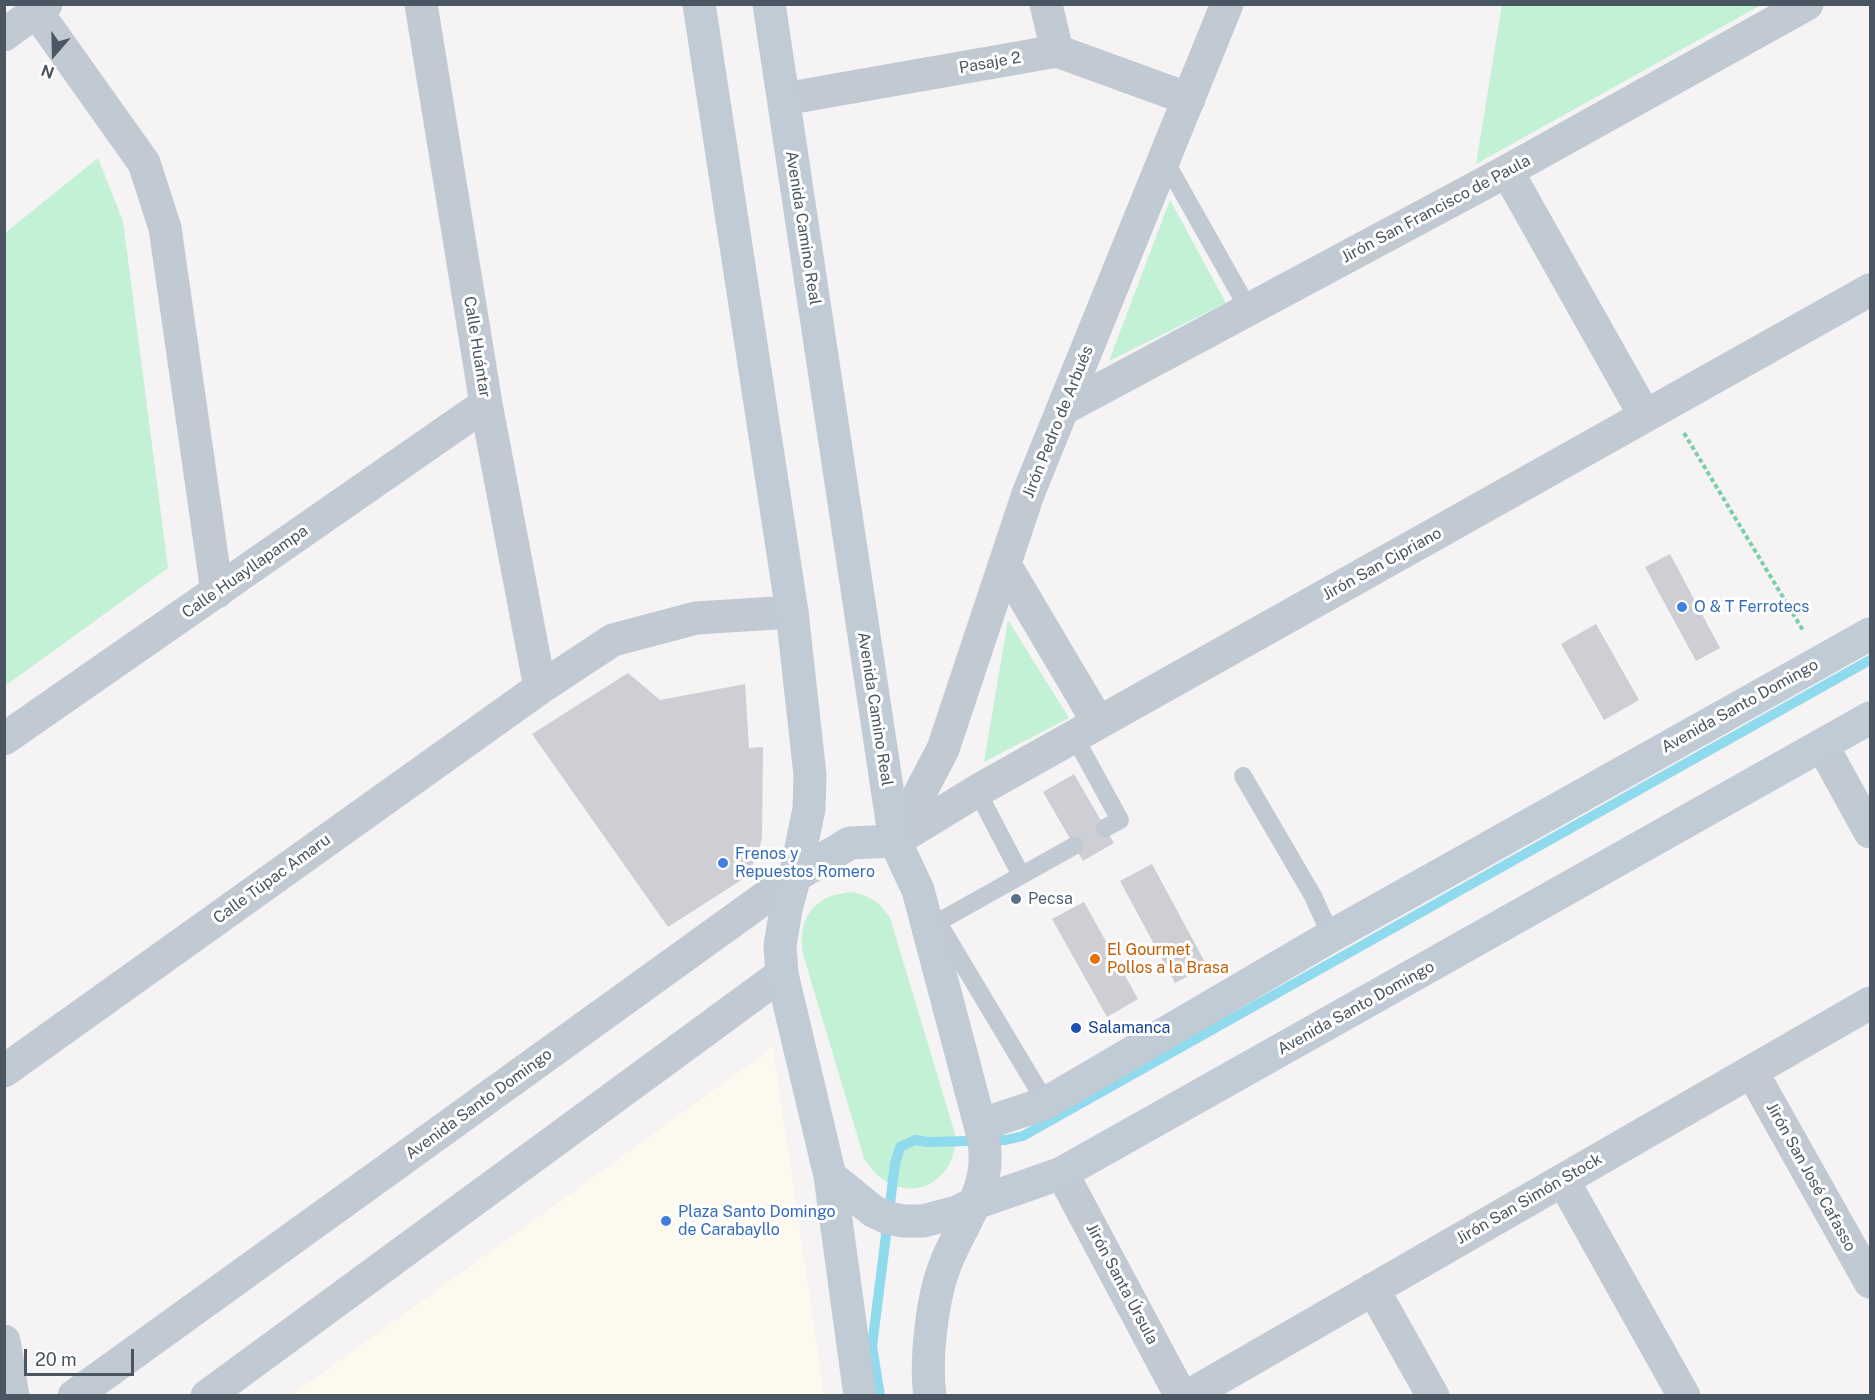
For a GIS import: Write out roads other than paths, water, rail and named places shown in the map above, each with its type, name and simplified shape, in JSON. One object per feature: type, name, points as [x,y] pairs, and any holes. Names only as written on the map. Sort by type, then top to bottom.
[{"type":"main road","points":[[699,4],[792,612],[810,775],[809,809],[780,946],[782,974],[830,1176],[860,1395]]},
{"type":"main road","name":"Avenida Camino Real","points":[[770,4],[895,841],[918,890],[980,1125],[985,1154],[982,1180],[974,1204],[943,1269],[931,1329],[928,1383],[930,1395]]},
{"type":"main road","name":"Avenida Santo Domingo","points":[[980,1125],[1046,1103],[1331,936],[1870,634]]},
{"type":"main road","name":"Avenida Santo Domingo","points":[[830,1176],[873,1211],[888,1218],[903,1221],[923,1221],[943,1217],[1062,1173],[1870,718]]},
{"type":"main road","name":"Avenida Santo Domingo","points":[[795,876],[850,843],[895,841]]},
{"type":"street","name":"Calle Huántar","points":[[421,4],[486,404],[540,688]]},
{"type":"street","points":[[1046,4],[1056,51]]},
{"type":"street","name":"Jirón Pedro de Arbués","points":[[895,841],[943,749],[1028,494],[1227,4]]},
{"type":"street","name":"Jirón San Francisco de Paula","points":[[1063,409],[1507,171],[1807,4]]},
{"type":"street","points":[[4,35],[41,8],[144,163],[165,228],[217,592]]},
{"type":"street","name":"Pasaje 2","points":[[784,99],[1056,51],[1189,99]]},
{"type":"street","points":[[1507,171],[1656,410]]},
{"type":"street","name":"Jirón San Cipriano","points":[[895,841],[976,791],[1870,290]]},
{"type":"street","name":"Calle Huayllapampa","points":[[4,740],[486,404]]},
{"type":"street","points":[[1005,566],[1086,729]]},
{"type":"street","name":"Calle Túpac Amaru","points":[[4,1071],[540,688],[613,640],[696,618],[792,612]]},
{"type":"street","points":[[1822,745],[1870,832]]},
{"type":"street","name":"Avenida Santo Domingo","points":[[74,1395],[795,876]]},
{"type":"street","points":[[207,1395],[782,974]]},
{"type":"street","name":"Jirón San Simón Stock","points":[[1188,1395],[1870,1003]]},
{"type":"street","name":"Jirón San José Cafasso","points":[[1752,1071],[1870,1282]]},
{"type":"street","name":"Jirón Santa Úrsula","points":[[1062,1173],[1181,1395]]},
{"type":"street","points":[[1563,1180],[1684,1395]]},
{"type":"street","points":[[1373,1289],[1433,1395]]},
{"type":"street","points":[[4,1341],[13,1395]]},
{"type":"lane","points":[[1164,159],[1248,310]]},
{"type":"lane","points":[[1086,729],[1120,820],[1105,828]]},
{"type":"lane","points":[[1243,776],[1313,896],[1331,936]]},
{"type":"lane","points":[[976,791],[1021,875]]},
{"type":"lane","points":[[938,922],[1074,846]]},
{"type":"lane","points":[[918,890],[1046,1103]]},
{"type":"waterway","points":[[880,1396],[872,1346],[895,1164],[900,1147],[915,1140],[928,1142],[1006,1140],[1023,1136],[1870,660]]},
{"type":"place","name":"O & T Ferrotecs","points":[[1682,607]]},
{"type":"place","name":"Frenos y Repuestos Romero","points":[[723,863]]},
{"type":"place","name":"Pecsa","points":[[1016,899]]},
{"type":"place","name":"El Gourmet Pollos a la Brasa","points":[[1095,959]]},
{"type":"place","name":"Salamanca","points":[[1076,1028]]},
{"type":"place","name":"Plaza Santo Domingo de Carabayllo","points":[[666,1221]]}]
